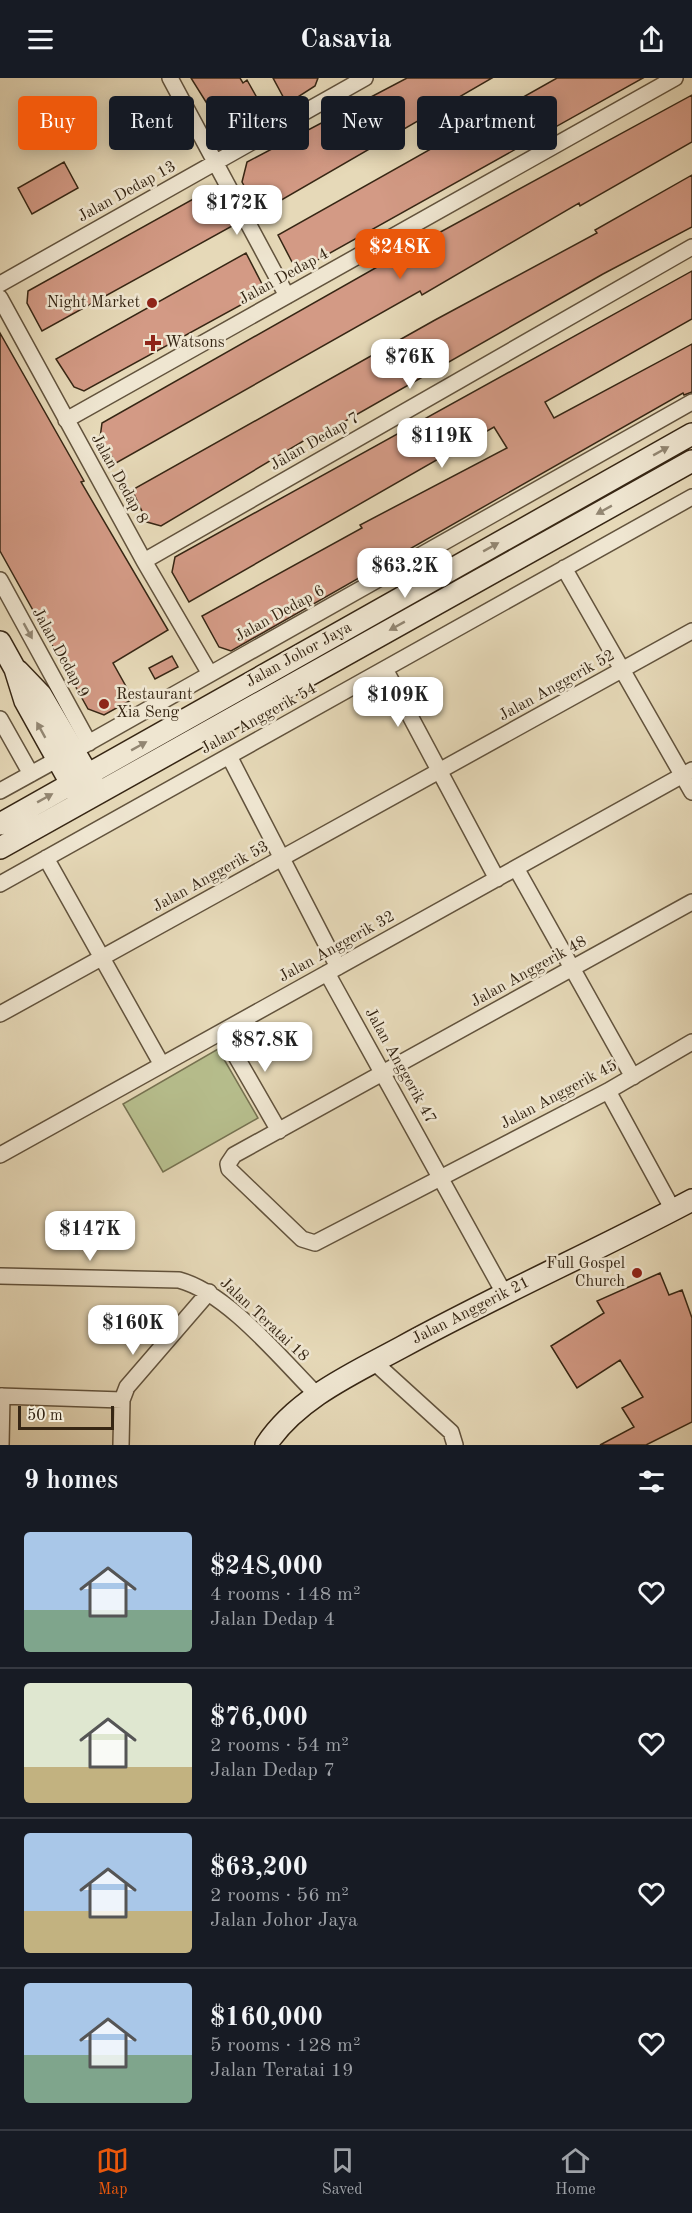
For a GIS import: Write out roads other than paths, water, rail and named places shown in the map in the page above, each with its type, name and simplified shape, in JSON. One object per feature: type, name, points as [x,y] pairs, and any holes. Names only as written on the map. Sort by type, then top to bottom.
[{"type":"main road","name":"Jalan Johor Jaya","points":[[0,824],[692,434]]},
{"type":"main road","name":"Jalan Johor Jaya","points":[[0,848],[692,461]]},
{"type":"main road","points":[[0,642],[15,669],[41,695],[74,751],[79,779],[90,798]]},
{"type":"main road","name":"Jalan Anggerik 21","points":[[266,1445],[294,1412],[317,1395],[374,1362],[504,1293],[692,1200]]},
{"type":"street","points":[[170,78],[287,296]]},
{"type":"street","name":"Jalan Dedap 13","points":[[0,284],[217,162],[340,84],[365,78]]},
{"type":"street","name":"Jalan Dedap 4","points":[[66,420],[675,78]]},
{"type":"street","name":"Jalan Dedap 7","points":[[144,561],[692,247]]},
{"type":"street","name":"Jalan Dedap 8","points":[[0,298],[144,561],[210,674]]},
{"type":"street","name":"Jalan Dedap 6","points":[[0,791],[692,402]]},
{"type":"street","name":"Jalan Anggerik 54","points":[[0,884],[692,497]]},
{"type":"street","points":[[564,568],[622,670],[687,773],[692,792]]},
{"type":"street","name":"Jalan Dedap 9","points":[[0,580],[74,751]]},
{"type":"street","name":"Jalan Anggerik 52","points":[[440,771],[692,632]]},
{"type":"street","points":[[385,669],[497,879]]},
{"type":"street","points":[[0,719],[30,774]]},
{"type":"street","name":"Jalan Anggerik 47","points":[[229,756],[282,858],[383,1073],[504,1293]]},
{"type":"street","name":"Jalan Anggerik 53","points":[[0,1014],[440,771]]},
{"type":"street","name":"Jalan Anggerik 32","points":[[0,1155],[687,773]]},
{"type":"street","points":[[46,858],[162,1065]]},
{"type":"street","points":[[516,868],[633,1077]]},
{"type":"street","name":"Jalan Anggerik 48","points":[[242,1151],[692,902]]},
{"type":"street","points":[[222,1032],[279,1131]]},
{"type":"street","name":"Jalan Anggerik 45","points":[[242,1151],[230,1159],[228,1164],[232,1174],[302,1239],[311,1243],[608,1091],[692,1042]]},
{"type":"street","points":[[608,1091],[673,1210]]},
{"type":"street","name":"Jalan Teratai 18","points":[[0,1276],[179,1280],[197,1285],[224,1303],[317,1395]]},
{"type":"street","points":[[121,1445],[122,1400],[128,1387],[209,1292]]},
{"type":"street","points":[[374,1362],[453,1438]]},
{"type":"street","points":[[1,1445],[1,1396],[122,1400]]},
{"type":"place","name":"Night Market","points":[[152,303]]},
{"type":"place","name":"Watsons","points":[[153,343]]},
{"type":"place","name":"Restaurant Xia Seng","points":[[104,704]]},
{"type":"place","name":"Full Gospel Church","points":[[637,1273]]}]
